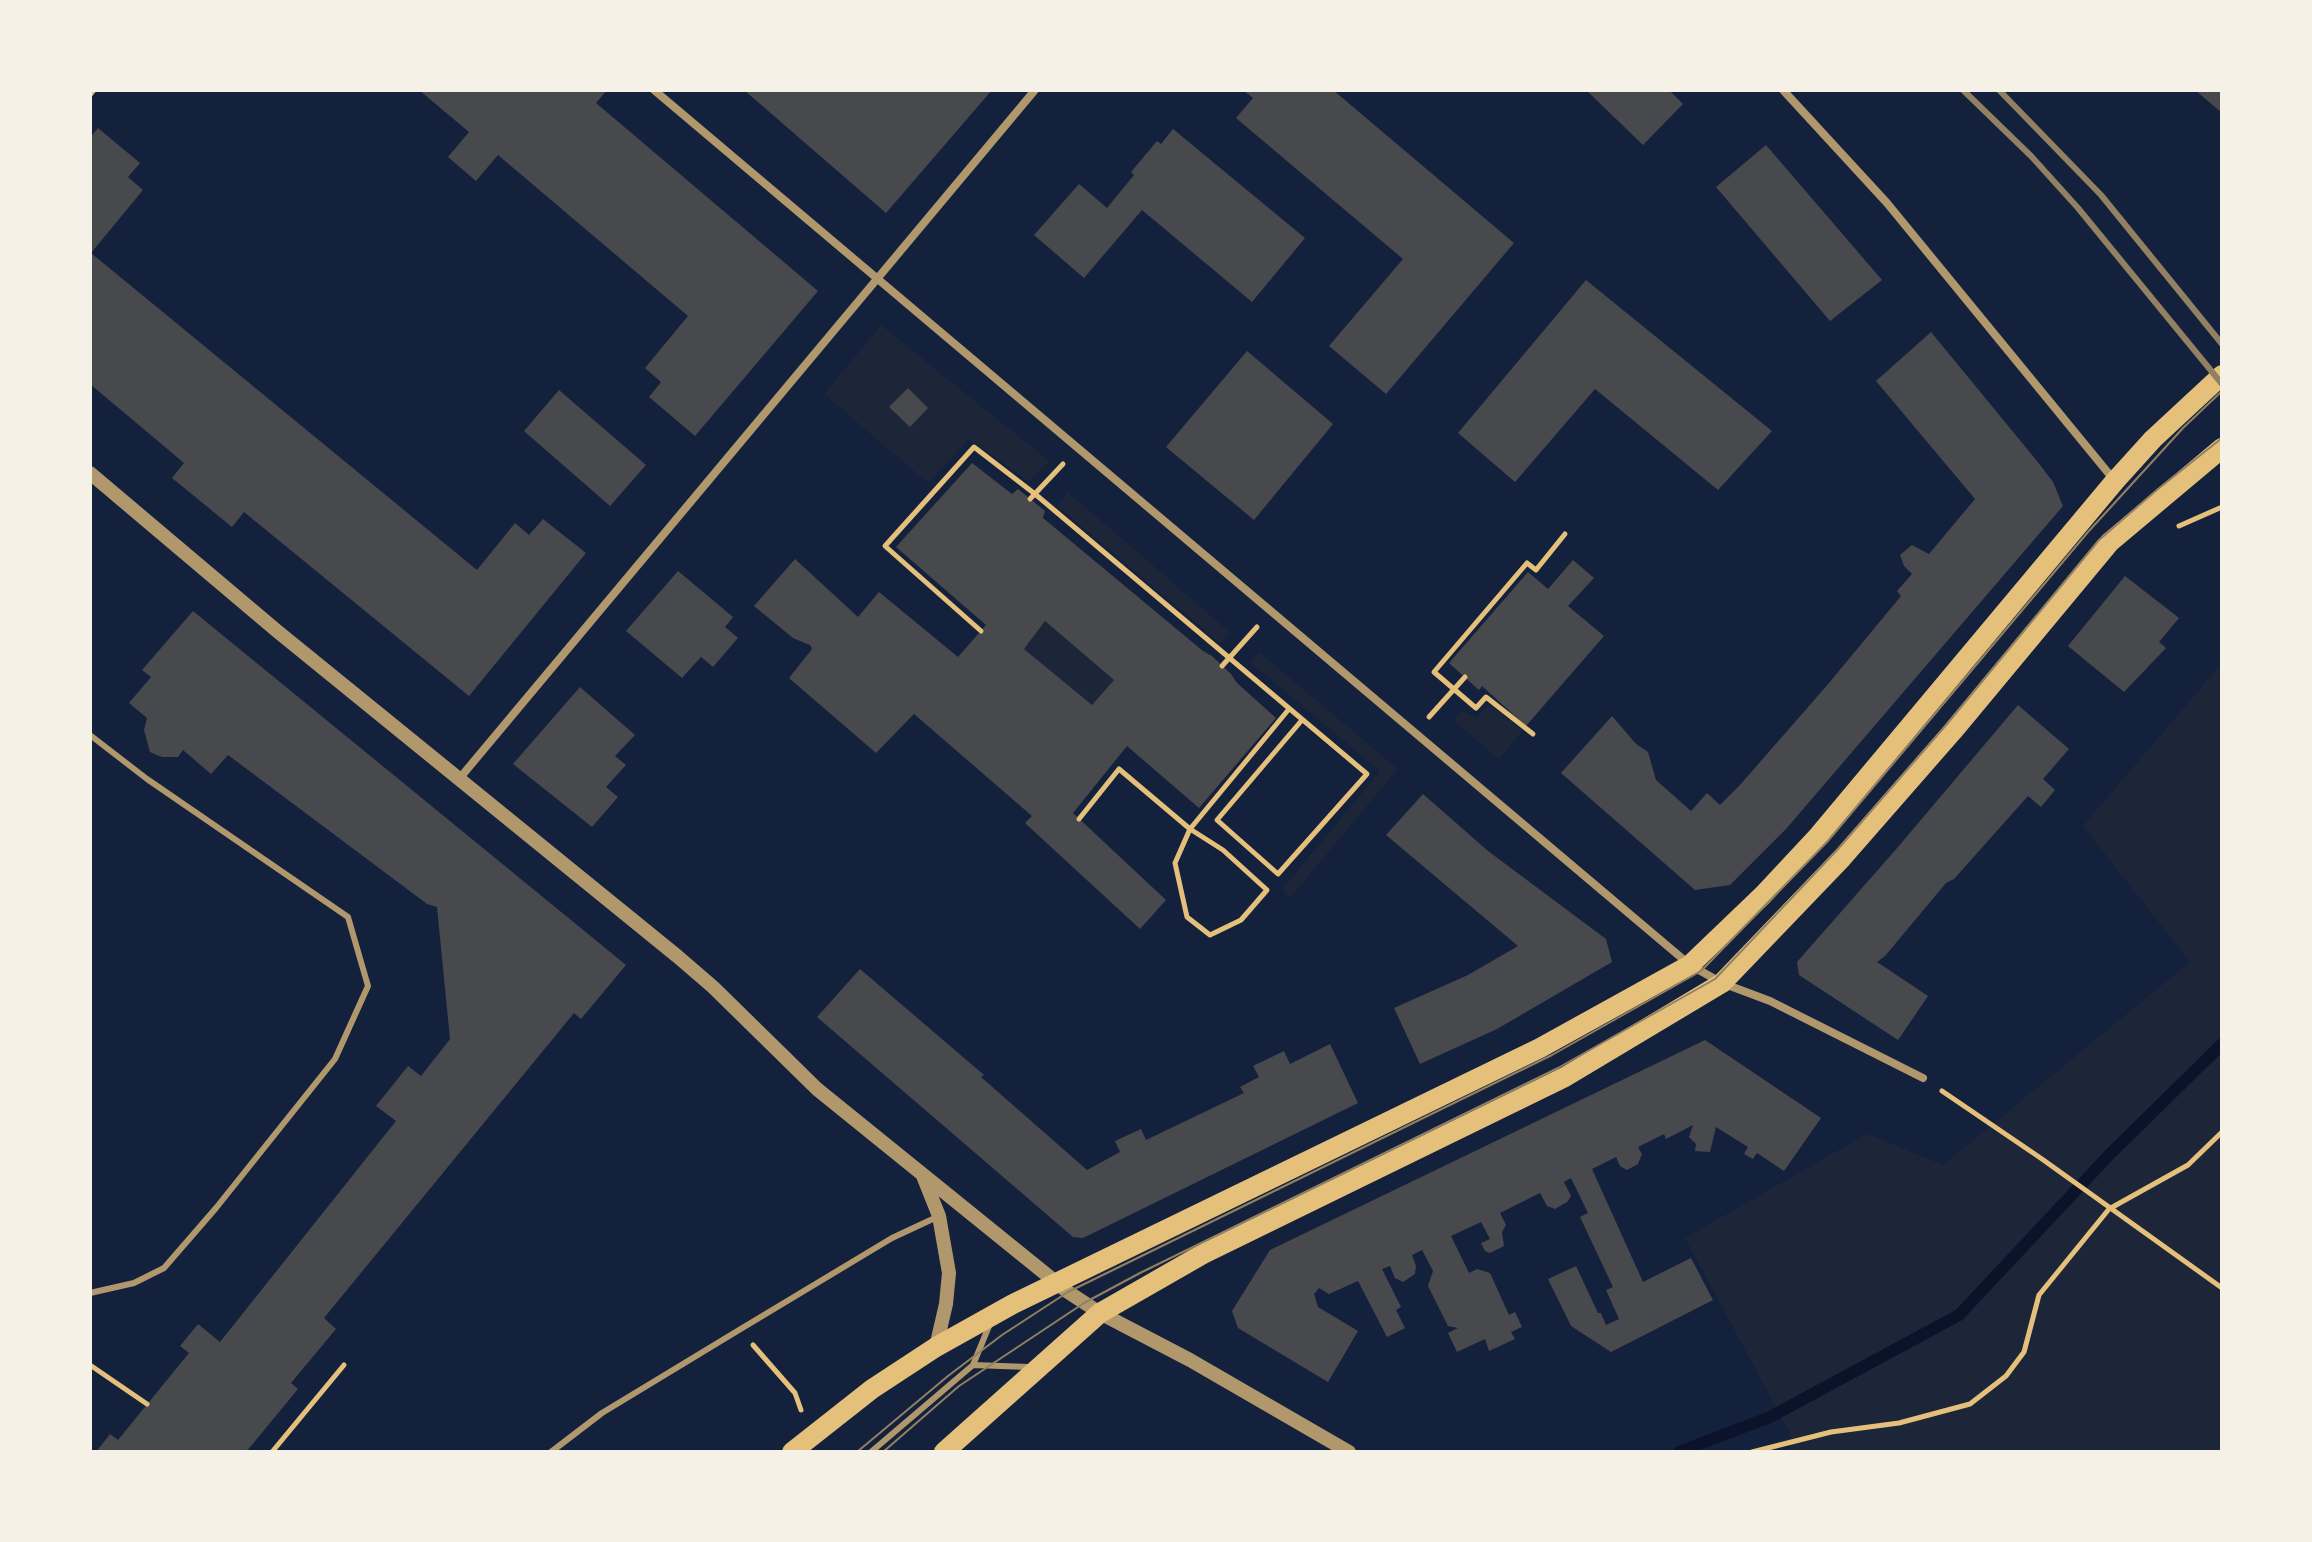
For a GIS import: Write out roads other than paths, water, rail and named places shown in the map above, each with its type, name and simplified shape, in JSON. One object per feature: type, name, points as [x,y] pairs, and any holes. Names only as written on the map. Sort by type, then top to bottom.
[{"type":"main road","points":[[792,1452],[872,1389],[936,1347],[992,1316],[1056,1282],[1540,1048],[1690,965],[1763,895],[1819,835],[2115,481],[2153,439],[2222,375]]},
{"type":"main road","points":[[944,1452],[1100,1313],[1203,1254],[1565,1077],[1722,983],[1852,847],[2110,542],[2222,448]]},
{"type":"street","points":[[654,90],[1690,965],[1722,983],[1770,1001],[1923,1078]]},
{"type":"street","points":[[459,779],[1035,90]]},
{"type":"street","points":[[1783,90],[1887,203],[2115,481]]},
{"type":"street","points":[[90,473],[677,956],[817,1089],[1056,1282],[1100,1313],[1190,1360],[1349,1452]]},
{"type":"street","points":[[923,1176],[939,1216],[949,1273],[946,1304],[936,1347]]},
{"type":"lane","points":[[90,735],[147,779],[348,917],[368,986],[335,1059],[164,1268],[134,1283],[90,1293]]},
{"type":"lane","points":[[551,1452],[602,1413],[892,1238],[939,1216]]},
{"type":"lane","points":[[871,1452],[973,1365],[992,1316]]},
{"type":"lane","points":[[973,1365],[1039,1368]]},
{"type":"waterway","points":[[1679,1452],[1770,1417],[1959,1315],[2109,1155],[2222,1044]]},
{"type":"tram line","points":[[857,1452],[1002,1335],[1068,1292],[1552,1055],[1701,971],[1827,842],[2088,532],[2183,428],[2222,391]]},
{"type":"tram line","points":[[883,1452],[959,1386],[1084,1303],[1558,1068],[1715,979],[1838,849],[1947,724],[2099,540],[2222,438]]},
{"type":"railway","points":[[1963,90],[2031,156],[2078,208],[2222,384]]},
{"type":"railway","points":[[1999,90],[2101,195],[2222,344]]}]
